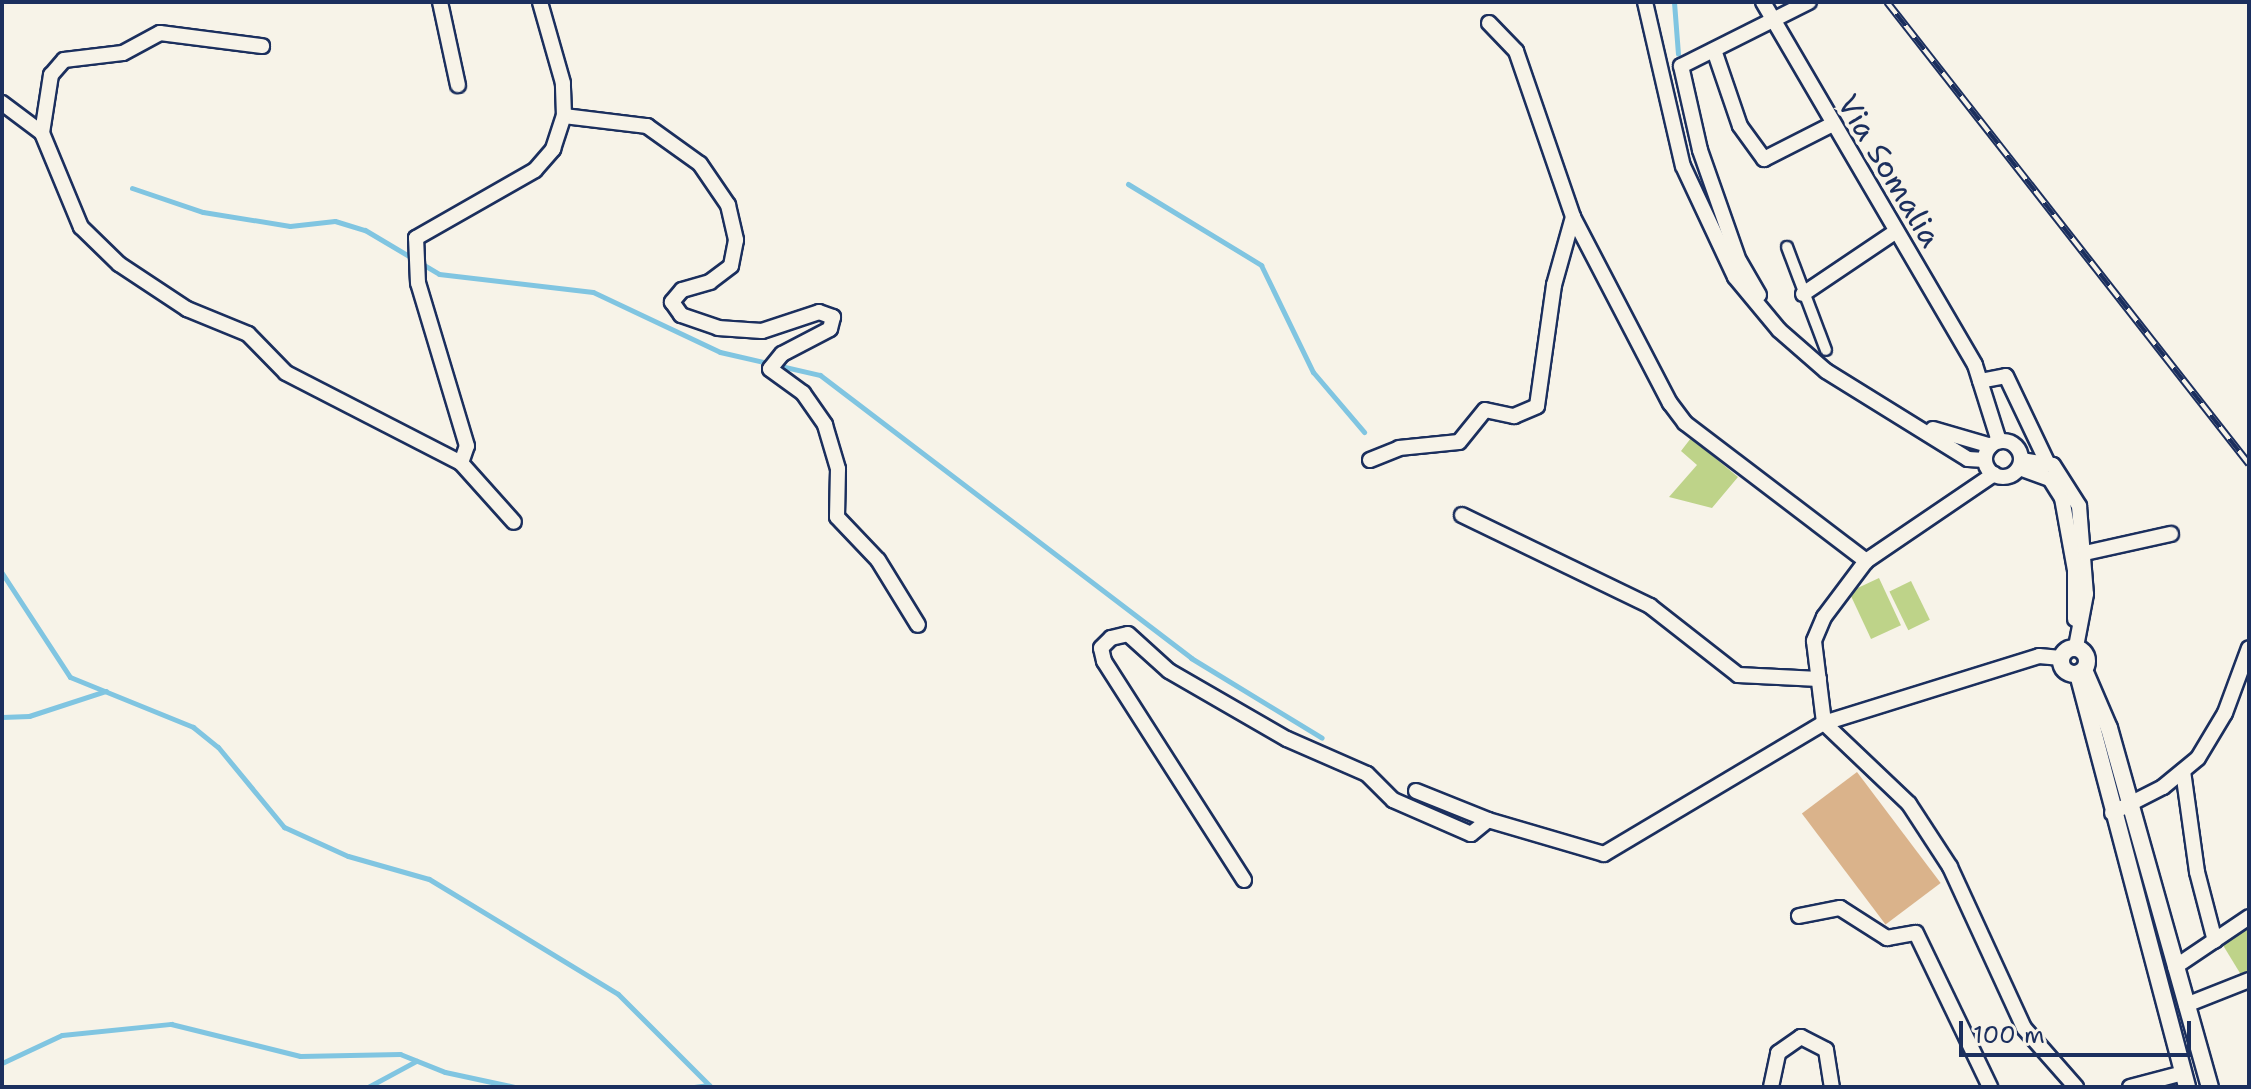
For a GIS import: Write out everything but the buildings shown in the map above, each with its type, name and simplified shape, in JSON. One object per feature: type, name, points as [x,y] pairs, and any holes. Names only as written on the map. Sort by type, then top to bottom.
[{"type":"street","points":[[440,2],[458,85]]},
{"type":"street","points":[[461,463],[467,446],[421,297],[416,238],[535,170],[553,149],[564,116],[563,83],[540,2]]},
{"type":"street","points":[[1645,2],[1683,166],[1735,277],[1779,330],[1826,371],[1920,425],[1968,459],[1980,482]]},
{"type":"street","name":"Via Somalia","points":[[1763,2],[1769,21],[1975,365],[1993,426],[1988,448]]},
{"type":"street","points":[[1779,330],[1739,261],[1700,150],[1681,66],[1809,2]]},
{"type":"street","points":[[1489,23],[1516,51],[1573,217],[1685,423],[1866,561]]},
{"type":"street","points":[[42,133],[51,75],[64,60],[123,53],[160,33],[262,46]]},
{"type":"street","points":[[1714,50],[1740,126],[1764,159],[1831,125]]},
{"type":"street","points":[[2,103],[42,133],[81,227],[119,264],[187,309],[248,334],[286,373],[461,463],[514,522]]},
{"type":"street","points":[[564,116],[647,126],[700,164],[728,205],[736,240],[731,266],[710,282],[682,290],[672,302],[681,315],[718,328],[762,331],[819,312],[833,317],[830,329],[782,354],[770,369],[803,393],[825,425],[838,469],[837,517],[878,560],[918,625]]},
{"type":"street","points":[[1370,460],[1399,448],[1459,442],[1485,410],[1514,416],[1537,406],[1554,285],[1573,217]]},
{"type":"street","points":[[1803,294],[1895,232]]},
{"type":"street","points":[[1787,247],[1826,350]]},
{"type":"street","points":[[1980,381],[2006,376],[2048,464],[2068,482],[2079,506],[2086,594],[2065,672],[2081,672]]},
{"type":"street","points":[[1920,425],[1988,448]]},
{"type":"street","points":[[1968,459],[1988,448],[2015,445],[2019,464]]},
{"type":"street","points":[[1988,448],[1994,474]]},
{"type":"street","points":[[2048,464],[2019,464],[1994,474],[1866,561],[1819,629],[1819,679],[1824,723],[1909,804],[1950,867],[2024,1028],[2076,1087]]},
{"type":"street","points":[[2019,464],[2050,479],[2069,519],[2075,570],[2069,651]]},
{"type":"street","points":[[1462,515],[1585,569],[1650,606],[1738,675],[1819,679]]},
{"type":"street","points":[[2085,553],[2171,534]]},
{"type":"street","points":[[1244,880],[1104,661],[1101,648],[1111,638],[1128,634],[1169,671],[1287,739],[1367,774],[1393,800],[1471,834],[1488,820]]},
{"type":"street","points":[[2112,813],[2183,771],[2213,736],[2249,648]]},
{"type":"street","points":[[1416,791],[1488,820],[1604,854],[1824,723],[2026,660],[2069,651],[2086,655],[2081,672],[2112,813],[2185,1080],[2130,1087]]},
{"type":"street","points":[[2081,672],[2105,715],[2210,1087]]},
{"type":"street","points":[[2183,771],[2197,872],[2215,941]]},
{"type":"street","points":[[1799,916],[1840,908],[1887,938],[1916,933],[1990,1087]]},
{"type":"street","points":[[2175,967],[2249,917]]},
{"type":"street","points":[[2186,1005],[2249,980]]},
{"type":"street","points":[[1771,1087],[1778,1053],[1801,1037],[1826,1050],[1832,1087]]},
{"type":"green space","points":[[1691,438],[1738,477],[1712,508],[1669,497],[1697,465],[1681,451]]},
{"type":"green space","points":[[1879,578],[1901,625],[1871,639],[1849,592]]},
{"type":"green space","points":[[1911,581],[1930,620],[1908,630],[1889,592]]},
{"type":"green space","points":[[2249,926],[2249,975],[2243,978],[2221,942]]},
{"type":"waterway","points":[[1674,2],[1678,54]]},
{"type":"waterway","points":[[1128,184],[1261,265],[1313,372],[1364,432]]},
{"type":"waterway","points":[[132,188],[203,212],[290,226],[335,221],[365,230],[439,274],[593,292],[720,352],[820,375],[1191,658],[1322,738]]},
{"type":"waterway","points":[[2,573],[70,677],[193,727],[218,747],[284,827],[348,856],[429,879],[618,994],[711,1087]]},
{"type":"waterway","points":[[2,717],[29,716],[106,691]]},
{"type":"waterway","points":[[2,1063],[62,1035],[171,1024],[300,1056],[400,1054],[445,1072],[515,1087]]},
{"type":"waterway","points":[[368,1087],[416,1061]]},
{"type":"waterway","points":[[694,1087],[709,1085]]},
{"type":"railway","points":[[1887,2],[2249,464]]}]
